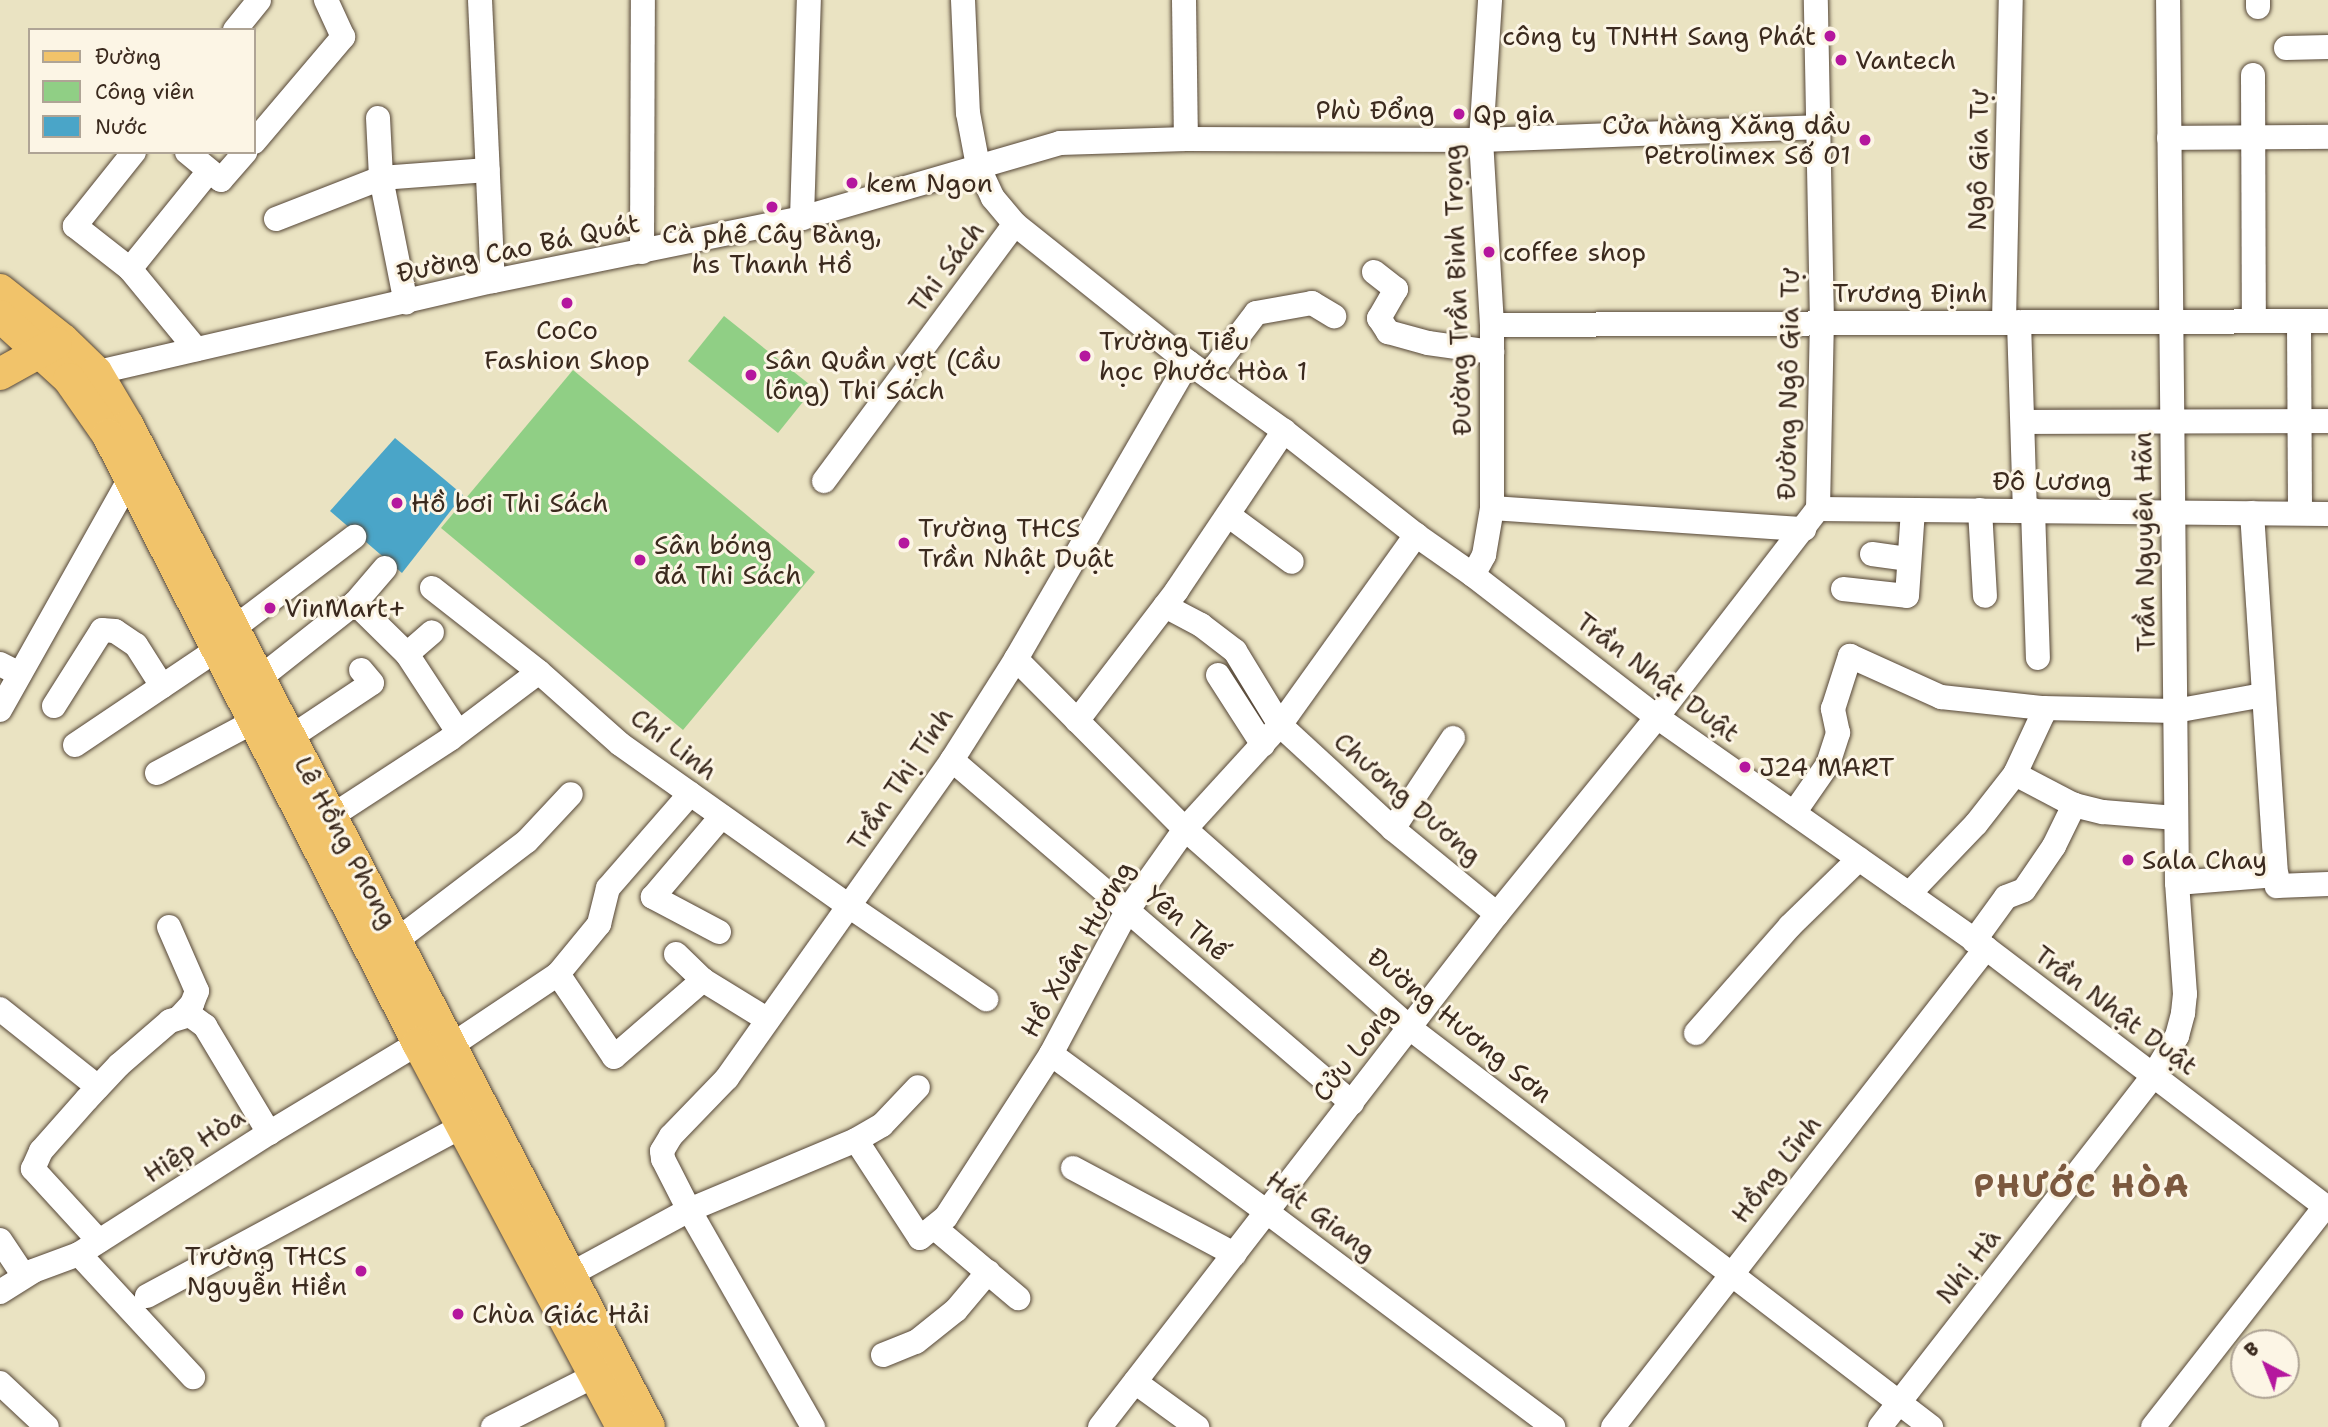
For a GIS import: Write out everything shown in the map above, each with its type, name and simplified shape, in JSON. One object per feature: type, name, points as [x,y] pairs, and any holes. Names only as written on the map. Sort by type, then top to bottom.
[{"type":"main road","name":"Lê Hồng Phong","points":[[0,290],[128,426],[226,638],[255,721],[418,1043],[463,1126],[560,1279]]},
{"type":"main road","name":"Lê Hồng Phong","points":[[0,316],[51,346]]},
{"type":"main road","points":[[0,374],[51,346]]},
{"type":"main road","name":"Lê Hồng Phong","points":[[82,376],[130,478],[226,638],[260,678],[397,940],[560,1279],[598,1362],[622,1427]]},
{"type":"main road","name":"Lê Hồng Phong","points":[[598,1362],[649,1427]]},
{"type":"street","points":[[237,28],[260,0]]},
{"type":"street","points":[[256,140],[344,37],[326,0]]},
{"type":"street","points":[[480,0],[493,281]]},
{"type":"street","points":[[642,252],[643,0]]},
{"type":"street","points":[[802,218],[808,0]]},
{"type":"street","name":"Trần Nhật Duật","points":[[963,0],[968,113],[978,166],[988,191],[1015,224],[1188,362],[1284,431],[1416,535],[1473,575],[1657,717],[1980,945],[2326,1208]]},
{"type":"street","points":[[1184,0],[1185,139]]},
{"type":"street","name":"Đường Trần Bình Trọng","points":[[1473,575],[1484,555],[1492,508],[1492,325],[1481,140],[1490,0]]},
{"type":"street","name":"Đường Ngô Gia Tự","points":[[1657,717],[1811,519],[1822,323],[1816,127],[1816,0]]},
{"type":"street","name":"Ngô Gia Tự","points":[[2011,0],[2011,322],[2023,422],[2038,658]]},
{"type":"street","name":"Trần Nguyên Hãn","points":[[2154,1076],[2177,1036],[2185,994],[2177,883],[2168,0]]},
{"type":"street","points":[[2286,48],[2328,47]]},
{"type":"street","points":[[2253,75],[2254,321]]},
{"type":"street","points":[[378,118],[381,178],[406,303]]},
{"type":"street","name":"Phù Đổng","points":[[978,166],[1060,143],[1185,139],[1481,140],[1816,127]]},
{"type":"street","points":[[2169,138],[2328,137]]},
{"type":"street","points":[[132,154],[75,226],[130,269],[196,349]]},
{"type":"street","points":[[189,154],[221,180],[243,154]]},
{"type":"street","name":"Đường Cao Bá Quát","points":[[82,376],[493,281],[802,218],[978,166]]},
{"type":"street","points":[[276,219],[381,178],[488,170]]},
{"type":"street","points":[[130,269],[209,171]]},
{"type":"street","name":"Thi Sách","points":[[824,481],[1015,224]]},
{"type":"street","points":[[1374,272],[1396,289],[1379,318],[1388,332],[1428,343],[1492,352]]},
{"type":"street","points":[[1208,376],[1256,313],[1312,303],[1334,316]]},
{"type":"street","points":[[2298,321],[2300,513]]},
{"type":"street","name":"Trương Định","points":[[1492,325],[2328,321]]},
{"type":"street","name":"Trần Thị Tính","points":[[813,1427],[689,1210],[663,1159],[665,1143],[715,1093],[952,760],[1016,659],[1188,362]]},
{"type":"street","points":[[2023,422],[2328,421]]},
{"type":"street","points":[[1077,721],[1166,606],[1284,431]]},
{"type":"street","points":[[0,710],[10,669],[130,478]]},
{"type":"street","name":"Đô Lương","points":[[1492,508],[1811,519],[1913,510],[2328,514]]},
{"type":"street","points":[[1843,589],[1906,596],[1913,510]]},
{"type":"street","points":[[1980,510],[1985,596]]},
{"type":"street","points":[[2252,513],[2277,886],[2328,884]]},
{"type":"street","points":[[1228,515],[1292,562]]},
{"type":"street","name":"Hồ Xuân Hương","points":[[934,1228],[958,1203],[1051,1054],[1127,911],[1185,829],[1280,725],[1416,535]]},
{"type":"street","points":[[75,745],[162,686],[354,537]]},
{"type":"street","points":[[1872,554],[1909,559]]},
{"type":"street","points":[[260,678],[355,603],[385,568]]},
{"type":"street","name":"Chí Linh","points":[[432,588],[539,672],[620,744],[986,999]]},
{"type":"street","points":[[355,603],[407,654],[458,732]]},
{"type":"street","name":"Chương Dương","points":[[1166,606],[1201,625],[1235,651],[1280,725],[1393,829],[1497,914]]},
{"type":"street","points":[[54,706],[102,630],[114,631],[136,645],[162,686]]},
{"type":"street","points":[[407,654],[432,632]]},
{"type":"street","points":[[1794,813],[1828,764],[1838,733],[1833,709],[1850,656],[1941,697],[2043,708],[2175,711],[2263,695]]},
{"type":"street","name":"Đường Hương Sơn","points":[[1016,659],[1185,829],[1411,1029],[1930,1427]]},
{"type":"street","points":[[291,737],[372,682],[361,670]]},
{"type":"street","points":[[332,816],[458,732],[539,672]]},
{"type":"street","points":[[1218,676],[1263,745]]},
{"type":"street","points":[[1909,894],[1976,824],[2015,774],[2043,714],[2043,708]]},
{"type":"street","name":"Cửu Long","points":[[1100,1427],[1411,1029],[1497,914],[1657,717]]},
{"type":"street","points":[[156,773],[255,721]]},
{"type":"street","points":[[1393,829],[1453,738]]},
{"type":"street","name":"Yên Thế","points":[[952,760],[1352,1103]]},
{"type":"street","points":[[2015,774],[2074,805],[2103,812],[2176,818]]},
{"type":"street","points":[[397,940],[527,841],[571,794]]},
{"type":"street","points":[[449,1047],[558,974],[599,924],[608,888],[690,794]]},
{"type":"street","name":"Hồng Lĩnh","points":[[1613,1427],[1732,1275],[1980,945],[2006,897],[2024,890],[2054,846],[2074,805]]},
{"type":"street","points":[[719,932],[653,897],[722,816]]},
{"type":"street","points":[[1696,1033],[1790,926],[1859,859]]},
{"type":"street","points":[[2177,883],[2277,875]]},
{"type":"street","points":[[169,927],[197,991],[192,1004],[181,1016],[157,1031],[98,1087],[41,1151],[33,1169],[89,1248],[193,1377]]},
{"type":"street","points":[[676,954],[703,980],[768,1020]]},
{"type":"street","points":[[558,974],[614,1057],[703,980]]},
{"type":"street","points":[[0,1009],[98,1087]]},
{"type":"street","points":[[181,1016],[190,1015],[205,1026],[269,1133]]},
{"type":"street","name":"Hiệp Hòa","points":[[0,1292],[24,1276],[89,1248],[269,1133],[418,1043]]},
{"type":"street","name":"Hát Giang","points":[[1051,1054],[1553,1427]]},
{"type":"street","name":"Nhị Hà","points":[[1881,1427],[2154,1076]]},
{"type":"street","points":[[560,1279],[689,1210],[856,1140],[882,1125],[918,1087]]},
{"type":"street","points":[[147,1296],[463,1126]]},
{"type":"street","points":[[856,1140],[920,1238],[934,1228],[1018,1298]]},
{"type":"street","points":[[1073,1168],[1234,1254]]},
{"type":"street","points":[[2153,1427],[2326,1208]]},
{"type":"street","points":[[0,1240],[24,1276]]},
{"type":"street","points":[[883,1355],[916,1342],[956,1310],[988,1272]]},
{"type":"street","points":[[494,1427],[598,1362]]},
{"type":"street","points":[[1135,1382],[1197,1427]]},
{"type":"street","points":[[0,1383],[44,1426]]},
{"type":"green space","name":"Sân Quần vợt (Cầu lông) Thi Sách","points":[[724,316],[814,388],[778,433],[688,361]]},
{"type":"green space","name":"Sân bóng đá Thi Sách","points":[[573,370],[815,572],[683,730],[441,528]]},
{"type":"water","name":"Hồ bơi Thi Sách","points":[[395,438],[463,495],[402,573],[330,511]]},
{"type":"place","name":"công ty TNHH Sang Phát","points":[[1830,36]]},
{"type":"place","name":"Vantech","points":[[1841,60]]},
{"type":"place","name":"Qp gia","points":[[1459,114]]},
{"type":"place","name":"Cửa hàng Xăng dầu Petrolimex Số 01","points":[[1865,140]]},
{"type":"place","name":"kem Ngon","points":[[852,183]]},
{"type":"place","name":"Cà phê Cây Bàng, hs Thanh Hồ","points":[[772,207]]},
{"type":"place","name":"coffee shop","points":[[1489,252]]},
{"type":"place","name":"CoCo Fashion Shop","points":[[567,303]]},
{"type":"place","name":"Trường Tiểu học Phước Hòa 1","points":[[1085,356]]},
{"type":"place","name":"Sân Quần vợt (Cầu lông) Thi Sách","points":[[751,375]]},
{"type":"place","name":"Hồ bơi Thi Sách","points":[[397,503]]},
{"type":"place","name":"Trường THCS Trần Nhật Duật","points":[[904,543]]},
{"type":"place","name":"Sân bóng đá Thi Sách","points":[[640,560]]},
{"type":"place","name":"VinMart+","points":[[270,608]]},
{"type":"place","name":"J24 MART","points":[[1745,767]]},
{"type":"place","name":"Sala Chay","points":[[2128,860]]},
{"type":"place","name":"Trường THCS Nguyễn Hiền","points":[[361,1271]]},
{"type":"place","name":"Chùa Giác Hải","points":[[458,1314]]},
{"type":"district","name":"PHƯỚC HÒA","points":[[2082,1186]]}]
